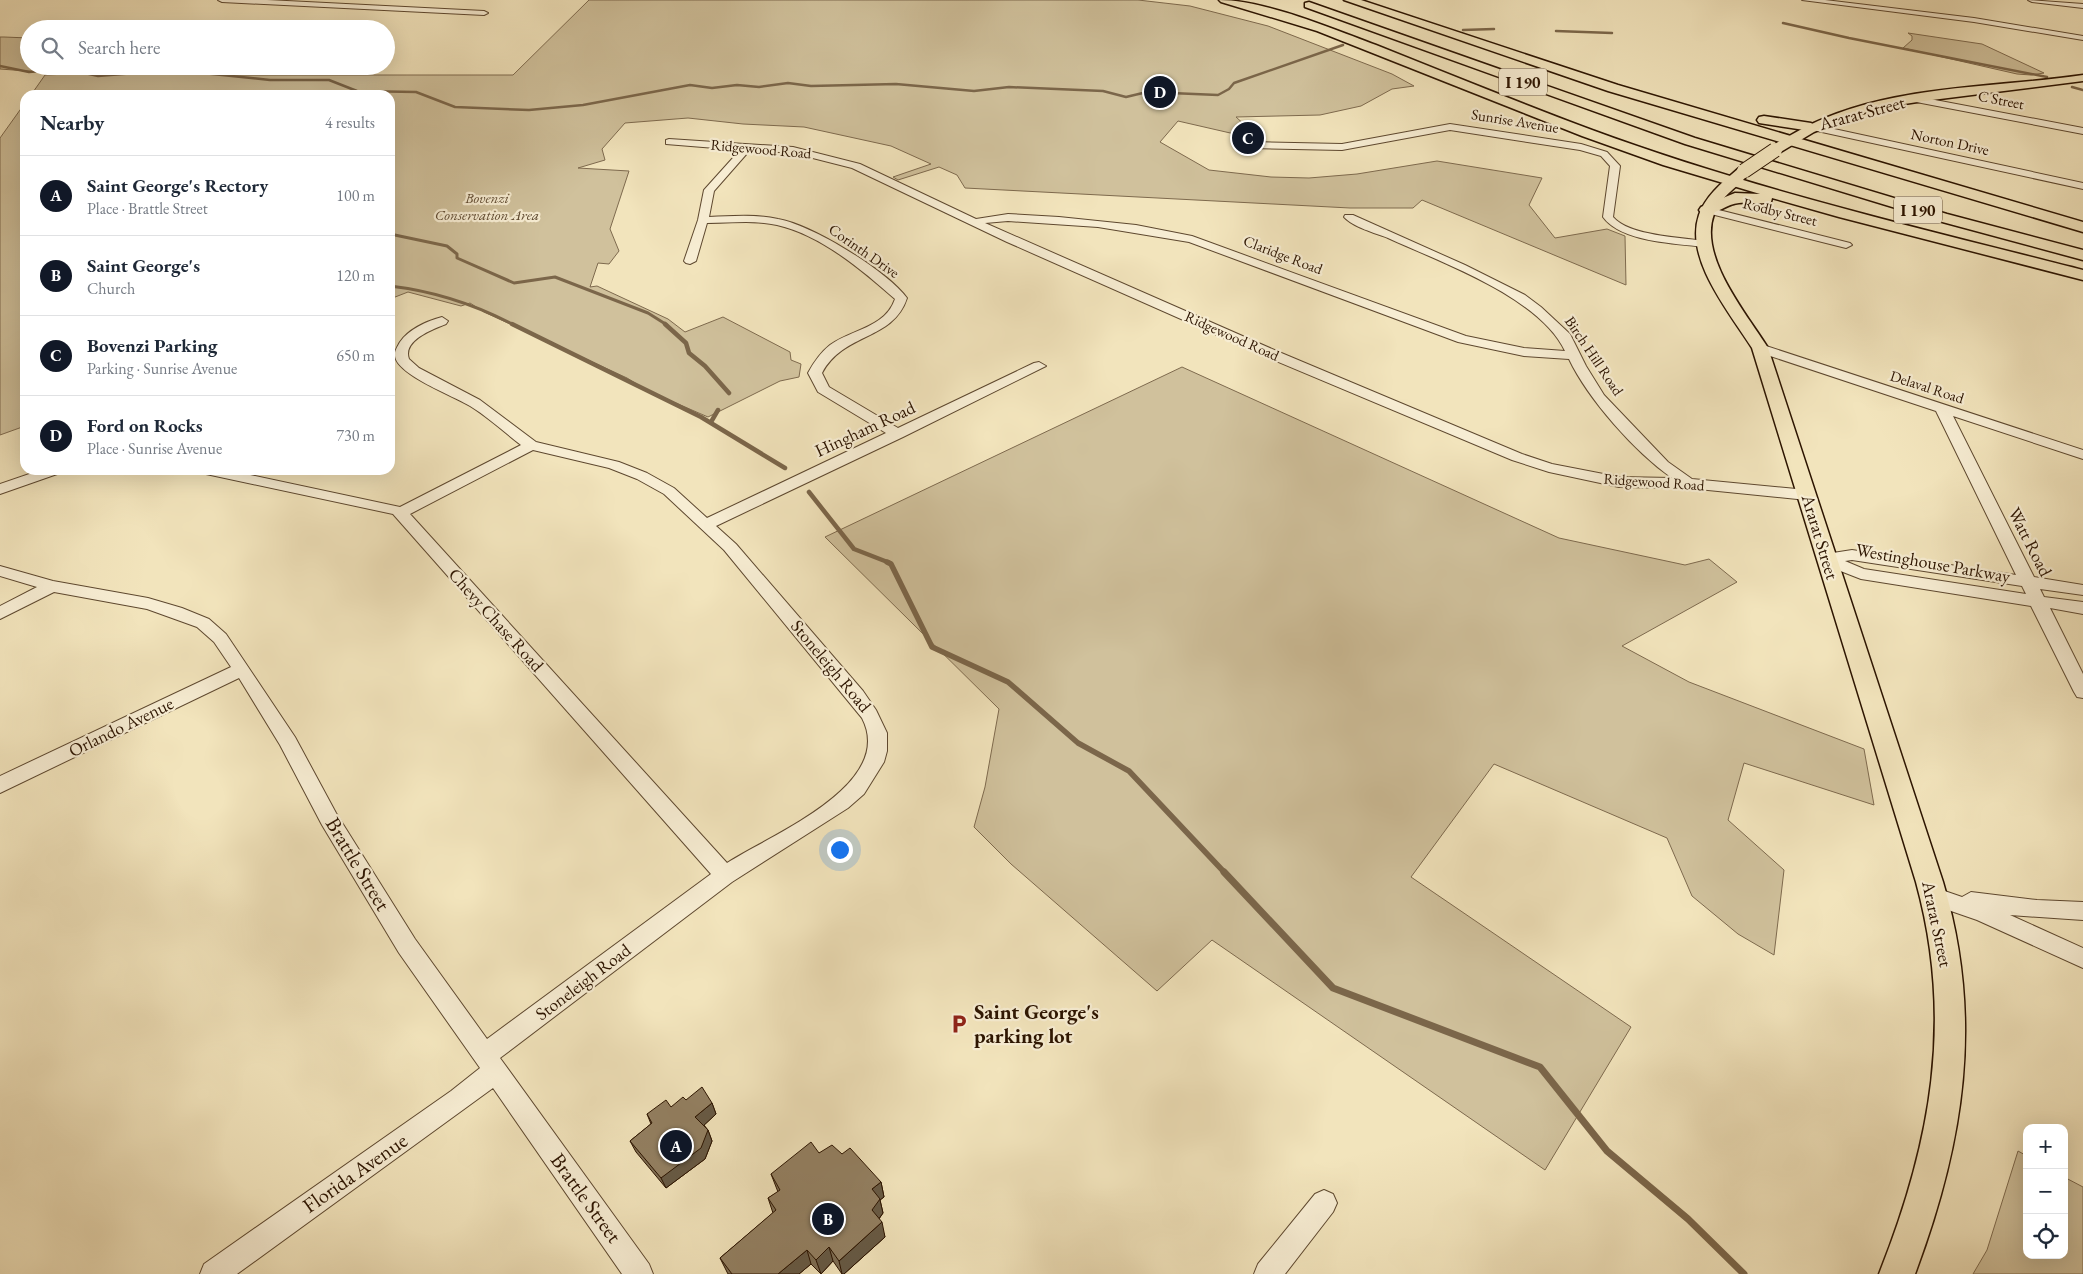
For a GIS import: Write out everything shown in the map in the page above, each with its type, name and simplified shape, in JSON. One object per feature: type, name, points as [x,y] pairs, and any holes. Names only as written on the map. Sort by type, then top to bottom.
[{"type":"highway","points":[[1225,0],[1308,24],[1451,78],[1621,146],[1737,176],[1882,224]]},
{"type":"highway","points":[[1264,0],[1374,44],[1451,78]]},
{"type":"highway","name":"I 190","points":[[1293,0],[1728,153],[1959,222],[2083,255]]},
{"type":"highway","name":"I 190","points":[[1311,0],[1751,151],[1926,204],[2083,246]]},
{"type":"highway","points":[[1335,0],[1447,38],[1489,48]]},
{"type":"highway","points":[[1350,0],[1613,88],[2083,227]]},
{"type":"highway","points":[[1613,88],[1689,108],[1810,127]]},
{"type":"highway","points":[[1706,210],[1726,201],[1745,197],[1782,202],[1882,224],[2083,275]]},
{"type":"main road","name":"Ararat Street","points":[[1897,1274],[1924,1204],[1946,1116],[1951,1030],[1949,985],[1944,944],[1933,896],[1910,831],[1903,798],[1760,348],[1719,283],[1703,244],[1702,229],[1706,210],[1737,176],[1810,127],[1863,109],[1914,99],[2016,88],[2083,78]]},
{"type":"street","points":[[222,0],[484,14]]},
{"type":"street","points":[[267,2],[276,0]]},
{"type":"street","points":[[1806,0],[1974,20],[2083,38]]},
{"type":"street","points":[[2032,0],[2083,6]]},
{"type":"street","name":"C Street","points":[[1914,99],[2083,131]]},
{"type":"street","name":"Sunrise Avenue","points":[[1252,145],[1342,147],[1450,127],[1581,147],[1604,154],[1615,166],[1608,217],[1611,224],[1629,232],[1703,244]]},
{"type":"street","name":"Norton Drive","points":[[1810,127],[2083,186]]},
{"type":"street","name":"Ridgewood Road","points":[[668,142],[793,150],[840,160],[976,223],[1274,355],[1517,457],[1549,468],[1619,482],[1688,483],[1807,495]]},
{"type":"street","points":[[690,261],[703,220],[709,190],[748,147]]},
{"type":"street","name":"Rodby Street","points":[[1706,210],[1846,245]]},
{"type":"street","name":"Claridge Road","points":[[976,223],[1001,217],[1050,220],[1138,228],[1192,239],[1463,339],[1524,352],[1573,355]]},
{"type":"street","name":"Birch Hill Road","points":[[1349,217],[1461,267],[1521,298],[1553,323],[1565,337],[1573,355],[1598,397],[1663,465],[1688,483]]},
{"type":"street","name":"Corinth Drive","points":[[703,220],[760,219],[780,222],[799,228],[870,273],[901,298],[900,308],[891,319],[842,342],[819,361],[815,373],[823,389],[898,434]]},
{"type":"street","name":"Stoneleigh Road","points":[[442,321],[421,330],[406,341],[401,355],[403,360],[428,380],[462,395],[487,411],[518,437],[532,445],[614,465],[642,476],[668,491],[707,524],[730,547],[856,696],[874,719],[879,732],[879,746],[875,761],[868,775],[829,811],[725,875],[490,1063]]},
{"type":"street","name":"Delaval Road","points":[[1760,348],[2083,454]]},
{"type":"street","name":"Hingham Road","points":[[707,524],[1039,366]]},
{"type":"street","name":"Watt Road","points":[[1942,409],[2083,692]]},
{"type":"street","points":[[229,475],[400,513],[532,445]]},
{"type":"street","points":[[0,489],[41,475]]},
{"type":"street","name":"Chevy Chase Road","points":[[400,513],[725,875]]},
{"type":"street","name":"Westinghouse Parkway","points":[[1826,559],[1852,554],[2083,590]]},
{"type":"street","name":"Westinghouse Parkway","points":[[1826,559],[1861,574],[2083,608]]},
{"type":"street","name":"Brattle Street","points":[[0,571],[52,586],[148,604],[203,623],[220,638],[288,742],[329,819],[407,946],[639,1274]]},
{"type":"street","points":[[0,613],[52,586]]},
{"type":"street","name":"Orlando Avenue","points":[[0,785],[242,669]]},
{"type":"street","points":[[1933,896],[2028,908],[2083,911]]},
{"type":"street","points":[[1933,896],[1984,913],[2083,958]]},
{"type":"street","name":"Florida Avenue","points":[[214,1274],[460,1098],[490,1063]]},
{"type":"street","points":[[1268,1274],[1324,1203]]},
{"type":"green space","name":"Bovenzi Conservation Area","points":[[589,0],[1138,0],[1190,6],[1268,26],[1392,74],[1414,86],[1392,89],[1361,106],[1320,115],[1236,117],[1256,135],[1239,135],[1178,121],[1160,142],[1209,170],[1271,177],[1309,178],[1357,174],[1437,161],[1542,178],[1529,205],[1555,238],[1607,229],[1625,236],[1626,285],[1422,200],[1413,208],[1350,208],[965,188],[957,175],[939,167],[898,180],[893,177],[931,164],[891,146],[804,127],[743,124],[688,118],[625,123],[602,149],[605,160],[578,168],[629,171],[610,229],[619,251],[609,264],[598,263],[590,287],[597,286],[668,319],[685,332],[723,317],[790,352],[791,360],[801,364],[799,377],[780,381],[708,417],[648,391],[627,378],[484,312],[470,303],[461,306],[408,292],[395,297],[395,90],[34,90],[45,75],[513,75]]},
{"type":"green space","points":[[1908,33],[1982,44],[2044,73],[2031,75],[2017,74],[1903,48],[1912,40],[1912,36]]},
{"type":"green space","name":"Bovenzi Conservation Area","points":[[0,37],[20,38],[20,70],[0,69]]},
{"type":"green space","points":[[20,110],[20,428],[0,435],[0,138]]},
{"type":"green space","points":[[1182,367],[1559,538],[1685,565],[1709,559],[1737,582],[1622,646],[1689,682],[1864,749],[1874,805],[1744,763],[1728,820],[1784,870],[1774,955],[1738,934],[1692,896],[1667,838],[1494,764],[1411,877],[1631,1027],[1545,1170],[1212,940],[1157,991],[1011,864],[974,827],[985,787],[999,709],[825,537]]},
{"type":"green space","points":[[2018,1151],[2023,1154],[2023,1259],[2068,1259],[2068,1179],[2083,1187],[2083,1274],[1973,1274],[1987,1250]]},
{"type":"building","points":[[702,1087],[712,1103],[695,1117],[708,1130],[701,1148],[661,1178],[630,1141],[652,1123],[647,1114],[666,1100],[671,1107],[683,1097],[686,1100]]},
{"type":"building","points":[[811,1142],[819,1153],[832,1145],[842,1154],[850,1148],[881,1182],[872,1189],[880,1199],[872,1210],[882,1222],[839,1261],[829,1247],[816,1260],[807,1250],[778,1274],[732,1274],[720,1258],[776,1210],[768,1198],[780,1190],[771,1174]]},
{"type":"waterway","points":[[1783,23],[2047,77]]},
{"type":"waterway","points":[[1463,30],[1494,29]]},
{"type":"waterway","points":[[1556,31],[1612,33]]},
{"type":"waterway","points":[[395,92],[416,92],[455,107],[529,110],[583,105],[690,85],[712,88],[737,85],[759,87],[788,83],[811,86],[896,84],[974,91],[1009,87],[1103,91],[1126,97],[1147,92],[1218,95],[1229,89],[1234,83],[1343,45]]},
{"type":"waterway","points":[[0,66],[20,70]]},
{"type":"waterway","points":[[94,75],[110,75]]},
{"type":"waterway","points":[[222,75],[270,80],[329,80],[354,90]]},
{"type":"waterway","points":[[2072,87],[2083,90]]},
{"type":"waterway","points":[[395,235],[447,246],[457,254],[457,258],[514,283],[555,277],[648,313],[667,325]]},
{"type":"waterway","points":[[395,287],[422,291],[454,300],[485,311],[514,325]]},
{"type":"waterway","points":[[512,324],[701,417],[785,468]]},
{"type":"waterway","points":[[665,324],[686,343],[689,353],[705,366],[729,393]]},
{"type":"waterway","points":[[711,422],[718,410]]},
{"type":"waterway","points":[[809,492],[854,549],[890,563]]},
{"type":"waterway","points":[[887,562],[891,564],[932,647],[1008,682],[1078,743],[1129,771],[1225,873]]},
{"type":"waterway","points":[[1224,872],[1333,988],[1540,1067],[1607,1151],[1688,1219],[1744,1274]]},
{"type":"place","name":"Ford on Rocks","points":[[1160,92]]},
{"type":"place","name":"Bovenzi Parking","points":[[1248,138]]},
{"type":"place","name":"Saint George's parking lot","points":[[959,1024]]},
{"type":"place","name":"Saint George's Rectory","points":[[676,1146]]},
{"type":"place","name":"Saint George's","points":[[828,1219]]}]
